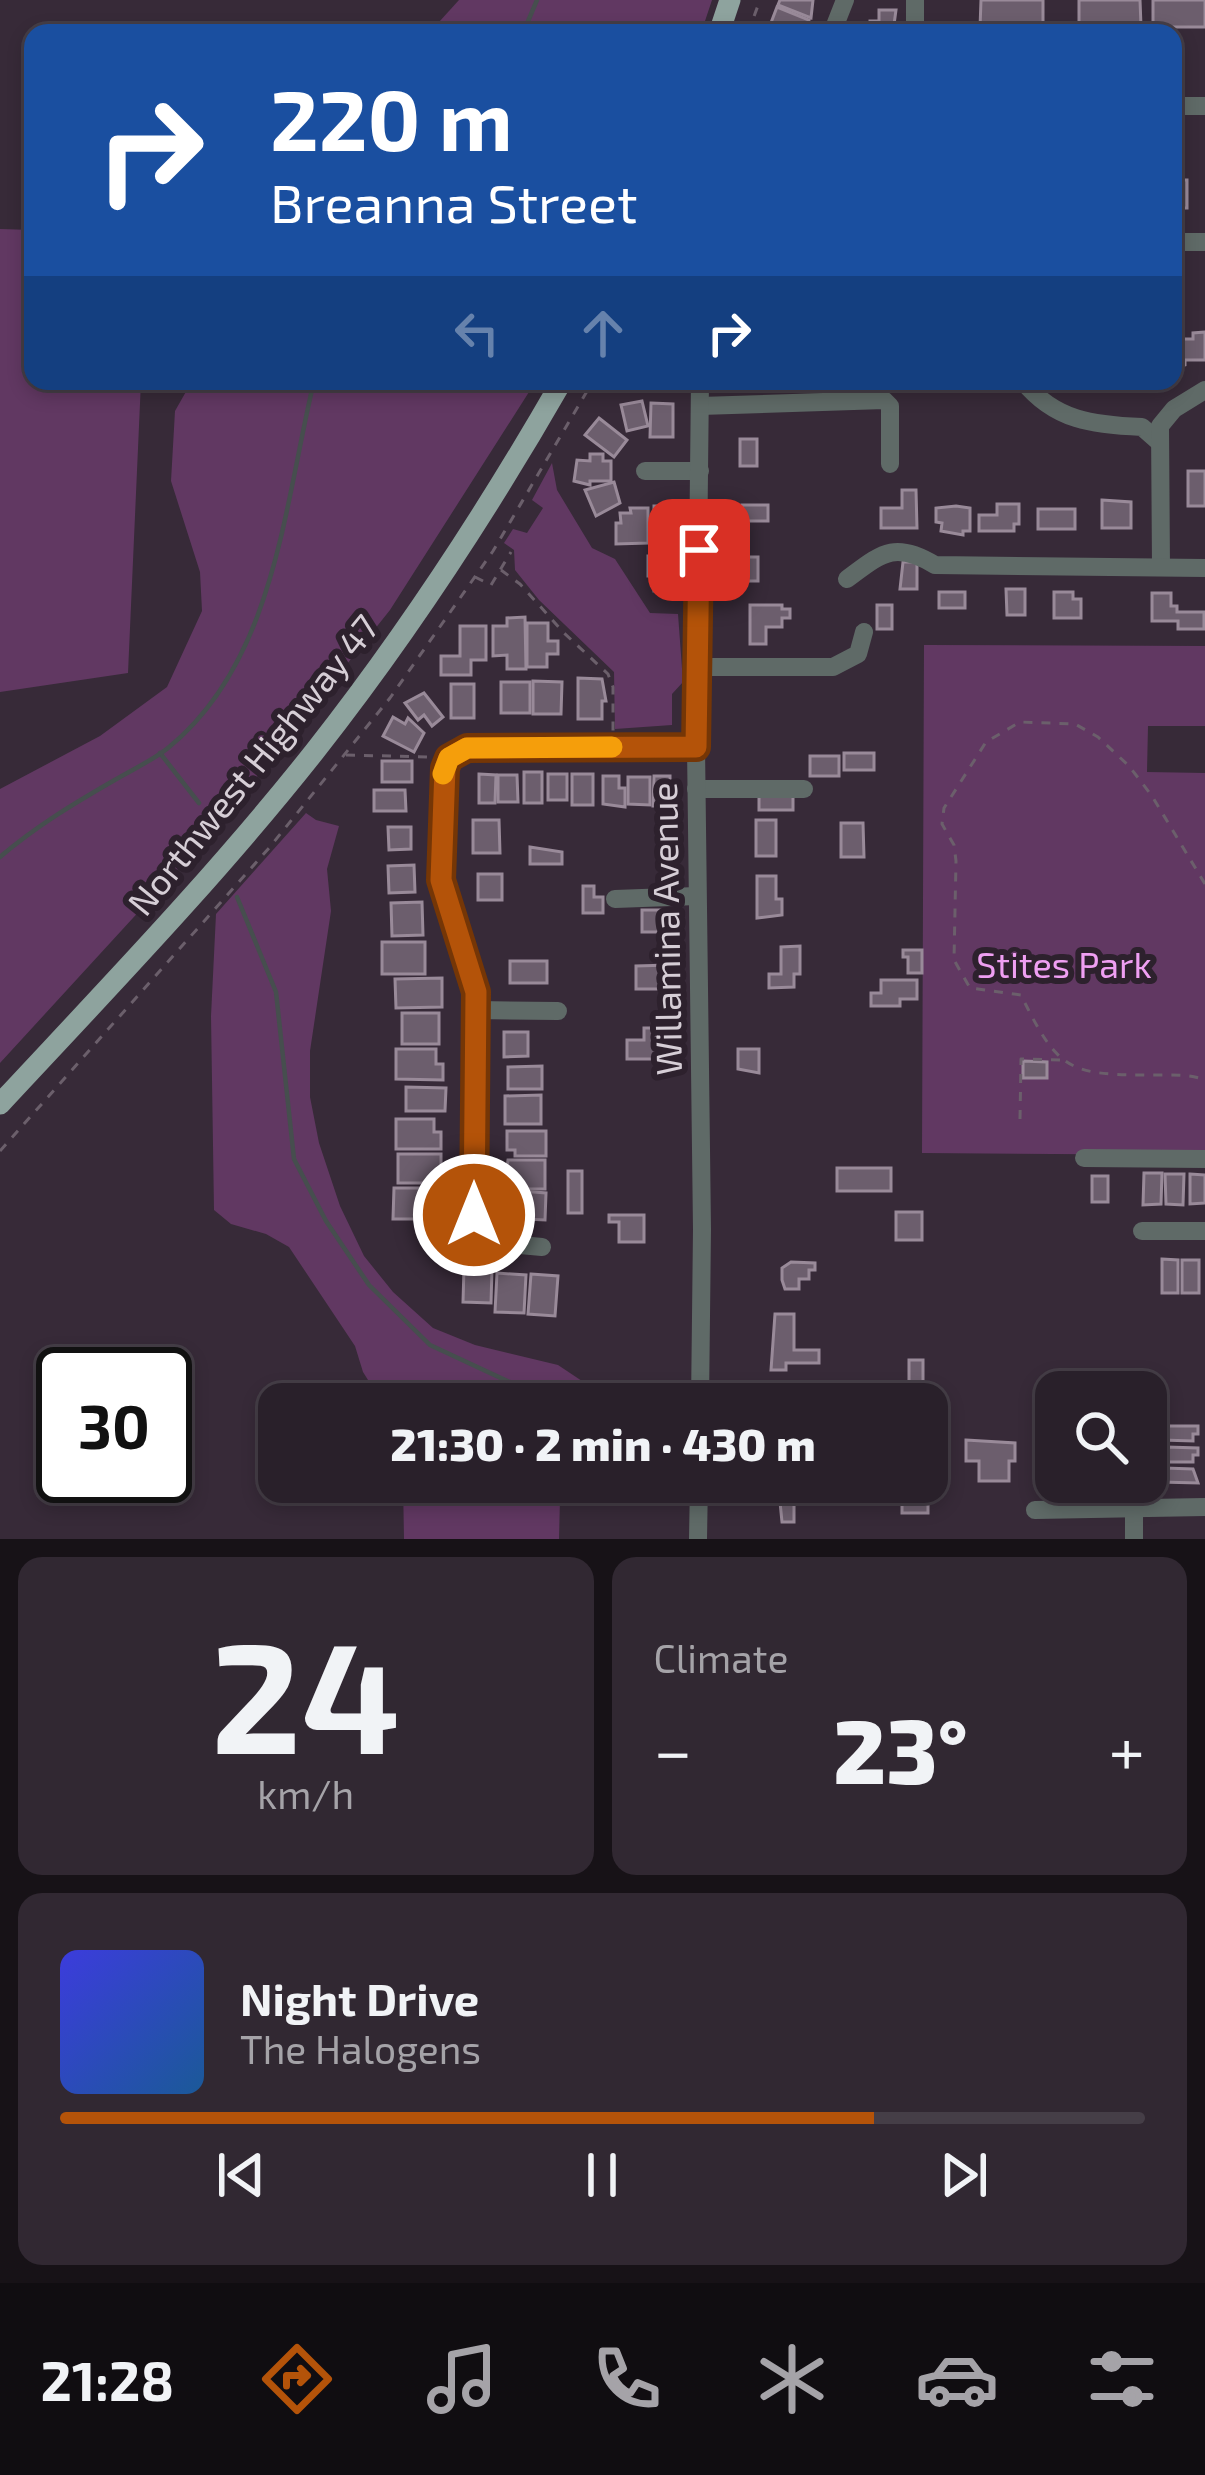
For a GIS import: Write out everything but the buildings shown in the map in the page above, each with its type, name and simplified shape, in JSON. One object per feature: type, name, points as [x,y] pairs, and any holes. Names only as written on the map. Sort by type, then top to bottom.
[{"type":"main road","name":"Northwest Highway 47","points":[[0,1104],[316,750],[452,563],[557,390]]},
{"type":"street","name":"Willamina Avenue","points":[[700,390],[696,747],[700,1383]]},
{"type":"street","points":[[1032,390],[1068,417],[1110,427],[1142,427],[1159,442]]},
{"type":"street","points":[[1161,567],[1159,442],[1165,418],[1205,390]]},
{"type":"street","points":[[700,406],[884,400],[890,406],[890,464]]},
{"type":"street","points":[[645,471],[700,471]]},
{"type":"street","points":[[847,580],[885,552],[909,551],[935,565],[1205,568]]},
{"type":"street","points":[[697,667],[833,667],[858,654],[864,632]]},
{"type":"street","points":[[542,1246],[500,1246],[480,1236],[474,1215],[474,981],[441,880],[442,781],[449,758],[478,748],[696,747]]},
{"type":"street","points":[[696,789],[805,789]]},
{"type":"street","points":[[615,899],[698,896]]},
{"type":"street","points":[[476,1010],[558,1011]]},
{"type":"street","points":[[1084,1158],[1205,1159]]},
{"type":"street","points":[[1142,1231],[1205,1231]]},
{"type":"street","points":[[698,1539],[699,1503]]},
{"type":"street","points":[[1134,1503],[1134,1539]]},
{"type":"street","points":[[1035,1510],[1205,1507]]},
{"type":"path","points":[[475,577],[491,585],[511,552]]},
{"type":"path","points":[[500,570],[520,584],[608,674],[613,687],[613,747]]},
{"type":"path","points":[[1062,1060],[1040,1036],[1021,995],[970,988],[954,959],[956,861],[954,844],[942,824],[944,808],[986,742],[1029,720],[1075,724],[1098,736],[1152,796],[1205,884]]},
{"type":"path","points":[[346,755],[449,758]]},
{"type":"path","points":[[1020,1119],[1021,1059],[1062,1060],[1103,1074],[1205,1080]]},
{"type":"green space","points":[[459,0],[712,0],[704,24],[437,24]]},
{"type":"green space","points":[[0,229],[24,230],[24,390],[141,390],[128,673],[0,692]]},
{"type":"green space","points":[[187,390],[530,390],[390,610],[221,822],[0,1063],[0,789],[100,736],[167,687],[202,611],[200,572],[171,481],[175,411]]},
{"type":"green space","points":[[552,463],[557,490],[592,548],[615,559],[650,613],[678,614],[683,682],[672,694],[672,725],[615,729],[614,672],[539,600],[515,570],[514,550],[504,543],[513,529],[527,533],[543,508],[532,500]]},
{"type":"green space","name":"Stites Park","points":[[924,645],[1205,646],[1205,726],[1148,726],[1147,772],[1205,773],[1205,1155],[922,1153]]},
{"type":"green space","points":[[306,813],[339,826],[327,869],[331,911],[310,1051],[310,1097],[340,1206],[364,1256],[393,1292],[433,1328],[475,1345],[558,1365],[585,1383],[370,1383],[355,1346],[289,1247],[266,1234],[231,1224],[214,1210],[211,1016],[216,914]]},
{"type":"green space","points":[[403,1503],[560,1503],[559,1539],[404,1539]]},
{"type":"waterway","points":[[527,24],[537,0]]},
{"type":"waterway","points":[[0,857],[55,816],[168,748],[204,712],[232,672],[270,579],[312,390]]},
{"type":"waterway","points":[[160,753],[199,803]]},
{"type":"waterway","points":[[237,897],[276,992],[294,1159],[326,1221],[369,1285],[430,1345],[512,1383]]},
{"type":"slow traffic","points":[[443,774],[449,758],[467,748],[612,747]]},
{"type":"route","points":[[474,1215],[476,992],[441,880],[445,768],[449,758],[467,748],[696,747],[699,550]]}]
